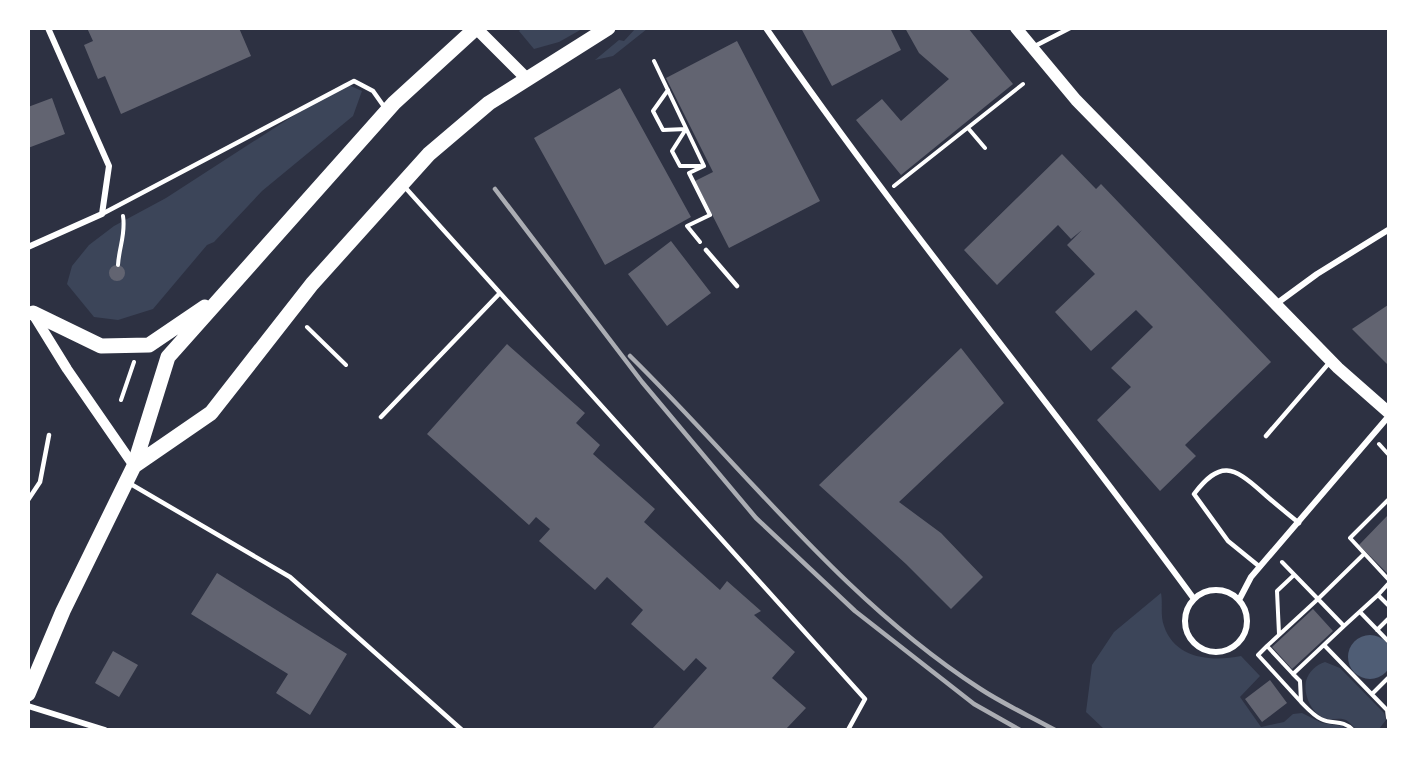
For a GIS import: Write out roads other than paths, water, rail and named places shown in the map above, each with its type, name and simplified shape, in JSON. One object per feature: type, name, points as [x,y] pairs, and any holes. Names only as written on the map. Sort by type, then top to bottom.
[{"type":"main road","points":[[29,691],[63,611],[134,466],[168,357],[390,107],[476,28],[527,79]]},
{"type":"main road","points":[[134,466],[211,413],[312,284],[429,154],[489,103],[608,28]]},
{"type":"main road","points":[[1017,28],[1031,48],[1076,100],[1331,360],[1389,412]]},
{"type":"main road","points":[[31,312],[101,346],[149,345],[225,294]]},
{"type":"street","points":[[28,247],[102,214],[109,166],[48,28]]},
{"type":"street","points":[[766,28],[825,114],[1068,429],[1194,599]]},
{"type":"street","points":[[1276,304],[1317,274],[1389,230]]},
{"type":"street","points":[[31,312],[134,466]]},
{"type":"street","points":[[1239,600],[1251,577],[1389,417]]},
{"type":"street","points":[[1217,590],[1229,593],[1239,600],[1248,622],[1245,634],[1238,644],[1228,651],[1215,653],[1204,650],[1194,643],[1187,633],[1185,621],[1187,609],[1194,599],[1205,592],[1217,590]]},
{"type":"street","points":[[28,706],[105,729]]},
{"type":"lane","points":[[1031,48],[1070,28]]},
{"type":"lane","points":[[102,214],[354,81],[373,91],[390,107]]},
{"type":"lane","points":[[402,184],[866,699],[848,729]]},
{"type":"lane","points":[[706,250],[737,286]]},
{"type":"lane","points":[[381,417],[500,293]]},
{"type":"lane","points":[[1266,435],[1331,360]]},
{"type":"lane","points":[[28,500],[40,482],[49,435]]},
{"type":"lane","points":[[1260,567],[1227,541],[1194,495],[1206,479],[1226,470],[1241,473],[1299,523]]},
{"type":"lane","points":[[127,482],[290,578],[462,729]]},
{"type":"railway","points":[[495,189],[642,382],[756,518],[855,611],[974,704],[1020,730]]},
{"type":"railway","points":[[630,356],[796,531],[883,615],[979,688],[1055,730]]}]
